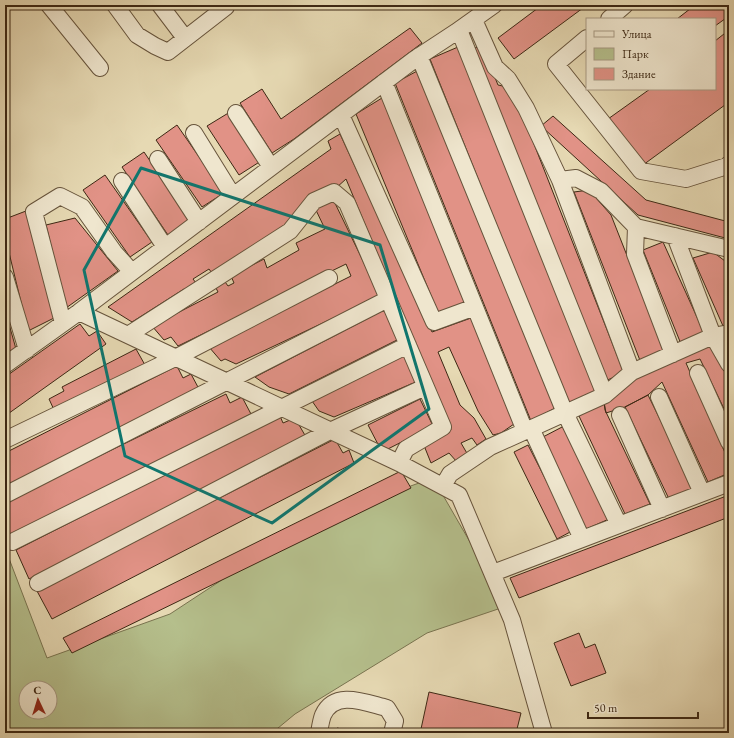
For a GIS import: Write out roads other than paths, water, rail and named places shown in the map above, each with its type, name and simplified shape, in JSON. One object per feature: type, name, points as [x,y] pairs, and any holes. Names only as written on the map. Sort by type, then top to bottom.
[{"type":"lane","points":[[49,5],[100,68]]},
{"type":"lane","points":[[115,5],[137,35],[168,52],[226,7],[225,5]]},
{"type":"lane","points":[[160,5],[186,38]]},
{"type":"lane","points":[[5,365],[63,324],[419,56],[494,5]]},
{"type":"lane","points":[[610,18],[625,5]]},
{"type":"lane","points":[[474,20],[495,68],[508,79],[526,108],[560,180],[632,372]]},
{"type":"lane","points":[[459,30],[605,395]]},
{"type":"lane","points":[[586,39],[556,64],[641,171],[686,179],[727,166],[729,164]]},
{"type":"lane","points":[[419,56],[565,413],[619,525]]},
{"type":"lane","points":[[384,82],[475,307],[528,430],[582,539]]},
{"type":"lane","points":[[236,113],[271,168]]},
{"type":"lane","points":[[341,115],[434,322],[475,307]]},
{"type":"lane","points":[[194,133],[234,196]]},
{"type":"lane","points":[[158,160],[198,222]]},
{"type":"lane","points":[[560,180],[576,178],[601,191],[636,227],[729,249]]},
{"type":"lane","points":[[122,181],[165,247]]},
{"type":"lane","points":[[128,335],[290,231],[314,201],[334,192],[347,203],[443,427],[406,449],[398,463]]},
{"type":"lane","points":[[63,324],[34,212],[60,196],[82,207],[114,252],[132,272]]},
{"type":"lane","points":[[636,227],[635,254],[673,354]]},
{"type":"lane","points":[[675,236],[713,336],[729,364]]},
{"type":"lane","points":[[5,277],[26,350]]},
{"type":"lane","points":[[5,440],[176,358],[329,278]]},
{"type":"lane","points":[[5,495],[388,299]]},
{"type":"lane","points":[[79,312],[398,463],[459,495],[512,620],[544,733]]},
{"type":"lane","points":[[442,486],[450,474],[490,447],[605,395],[632,372],[713,336],[729,333]]},
{"type":"lane","points":[[12,542],[408,345]]},
{"type":"lane","points":[[698,374],[729,442]]},
{"type":"lane","points":[[38,583],[330,431],[425,387]]},
{"type":"lane","points":[[659,396],[702,493]]},
{"type":"lane","points":[[620,416],[662,509]]},
{"type":"lane","points":[[492,573],[729,483]]},
{"type":"lane","points":[[319,733],[323,714],[334,702],[347,699],[387,708],[395,722],[392,733]]}]
